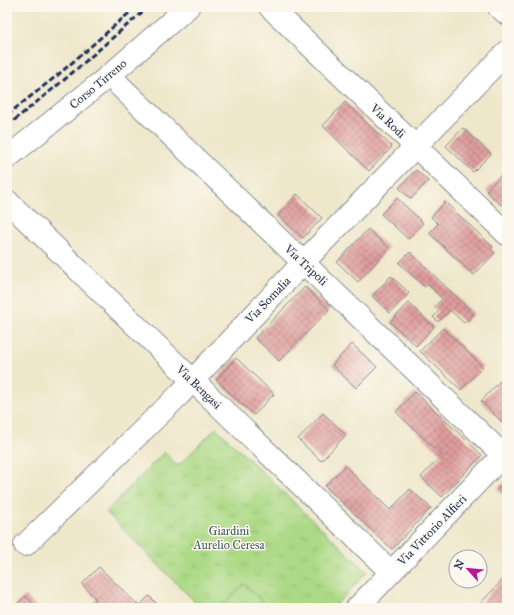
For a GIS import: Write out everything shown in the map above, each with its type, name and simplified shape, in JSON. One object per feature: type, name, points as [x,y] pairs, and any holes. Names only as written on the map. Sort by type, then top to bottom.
[{"type":"street","name":"Corso Tirreno","points":[[7,158],[110,74],[188,7]]},
{"type":"street","name":"Via Rodi","points":[[270,7],[507,234]]},
{"type":"street","points":[[499,7],[507,14]]},
{"type":"street","name":"Via Somalia","points":[[25,544],[178,395],[507,52]]},
{"type":"street","name":"Via Tripoli","points":[[110,74],[120,86],[505,453]]},
{"type":"street","name":"Via Bengasi","points":[[7,201],[391,572]]},
{"type":"street","name":"Via Vittorio Alfieri","points":[[357,608],[505,453]]},
{"type":"green space","name":"Giardini Aurelio Ceresa","points":[[216,428],[367,572],[333,608],[201,608],[106,512],[164,452],[178,466]]},
{"type":"green space","points":[[244,584],[269,608],[220,608]]},
{"type":"building","points":[[345,102],[392,147],[369,171],[323,126]]},
{"type":"building","points":[[463,128],[491,154],[473,172],[446,146]]},
{"type":"building","points":[[507,169],[507,186],[505,188],[507,190],[507,198],[501,205],[486,191]]},
{"type":"building","points":[[416,170],[428,181],[411,199],[399,188]]},
{"type":"building","points":[[297,194],[322,218],[303,238],[278,215]]},
{"type":"building","points":[[397,198],[423,223],[408,239],[381,214]]},
{"type":"building","points":[[445,202],[493,247],[491,249],[495,253],[474,275],[429,233],[438,224],[431,217]]},
{"type":"building","points":[[368,229],[389,248],[358,282],[337,262]]},
{"type":"building","points":[[410,252],[474,314],[464,323],[450,310],[438,322],[433,317],[439,311],[434,307],[442,299],[428,284],[425,287],[399,263]]},
{"type":"building","points":[[391,276],[409,293],[390,313],[372,296]]},
{"type":"building","points":[[305,287],[329,310],[279,361],[255,338]]},
{"type":"building","points":[[409,303],[434,327],[416,346],[390,322]]},
{"type":"building","points":[[443,328],[483,367],[461,390],[420,351]]},
{"type":"building","points":[[352,344],[377,367],[356,388],[332,365]]},
{"type":"building","points":[[236,358],[274,394],[254,415],[216,380]]},
{"type":"building","points":[[507,374],[507,418],[503,423],[481,401]]},
{"type":"building","points":[[415,392],[482,455],[442,497],[421,477],[442,455],[396,412]]},
{"type":"building","points":[[323,413],[346,435],[321,461],[298,439]]},
{"type":"building","points":[[345,466],[390,510],[410,489],[431,508],[392,549],[325,486]]},
{"type":"building","points":[[507,479],[507,498],[497,489]]},
{"type":"building","points":[[99,567],[139,606],[149,596],[161,608],[88,608],[96,599],[82,584]]},
{"type":"building","points":[[507,575],[507,608],[476,608]]},
{"type":"building","points":[[25,596],[38,608],[13,608]]},
{"type":"railway","points":[[7,115],[59,74],[136,7]]},
{"type":"railway","points":[[7,126],[64,80],[148,7]]}]
